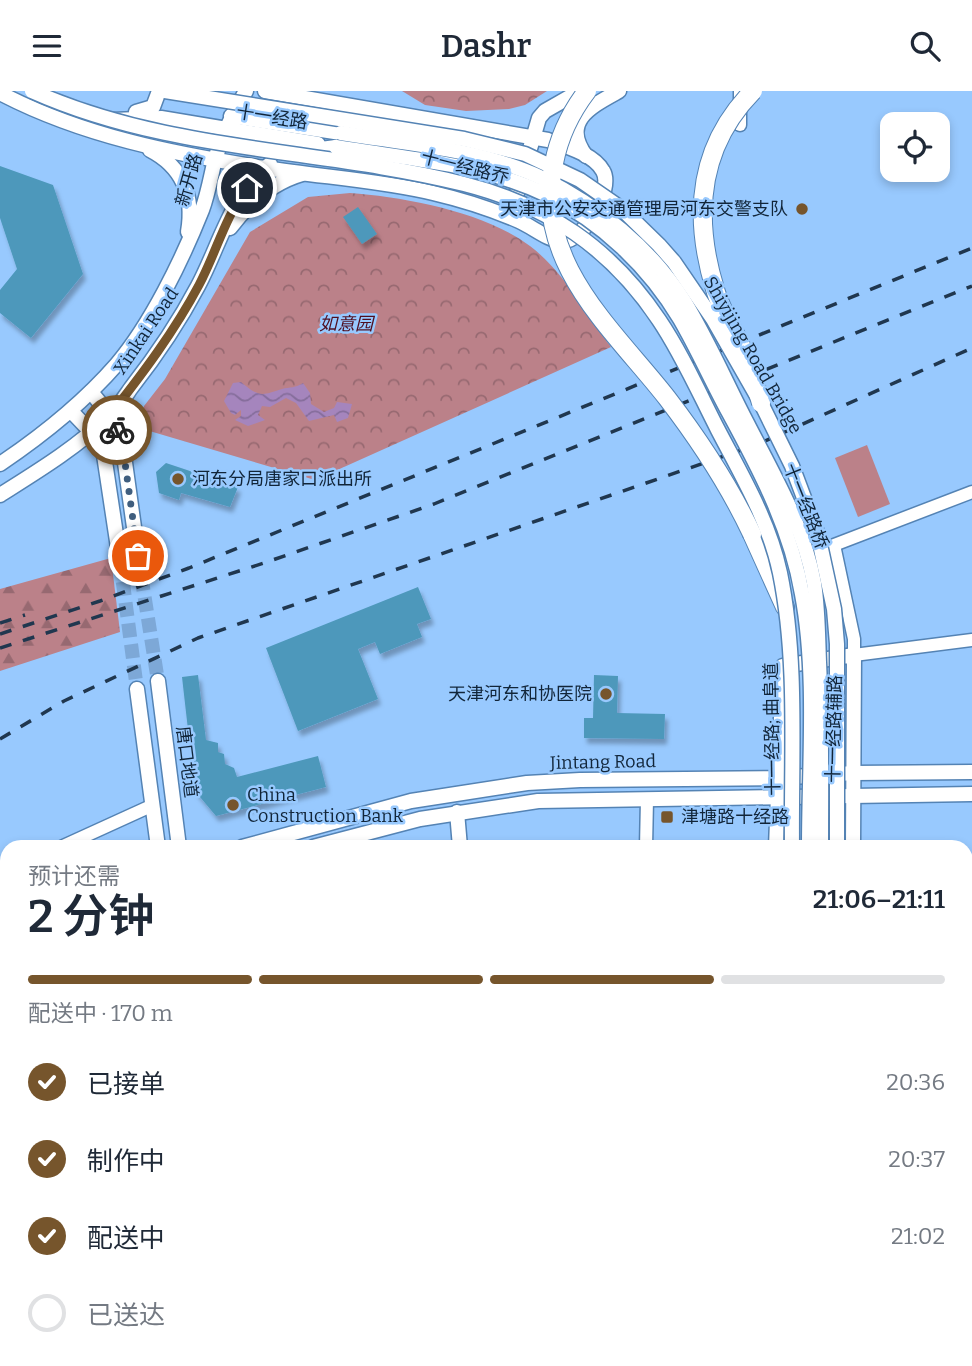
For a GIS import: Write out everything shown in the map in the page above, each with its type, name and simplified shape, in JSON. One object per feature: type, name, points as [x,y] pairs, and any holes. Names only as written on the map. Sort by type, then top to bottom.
[{"type":"highway","points":[[753,91],[724,129],[712,153],[702,210],[703,240],[715,292],[744,352],[761,403]]},
{"type":"highway","points":[[590,99],[564,131],[551,176],[550,208],[562,257],[591,306],[664,395],[714,463],[734,495],[786,610]]},
{"type":"main road","name":"十一经路乔","points":[[32,91],[74,109],[165,135],[464,184],[517,200],[546,214],[579,236],[624,273],[661,323],[765,523],[780,572],[786,610]]},
{"type":"main road","points":[[77,125],[150,110],[156,103],[159,91]]},
{"type":"main road","name":"Shiyijing Road Bridge","points":[[165,91],[464,139],[506,149],[580,180],[622,209],[659,245],[713,319],[761,403],[806,498],[818,535],[834,609],[837,644],[837,840]]},
{"type":"main road","name":"新开路","points":[[183,254],[206,200],[215,160],[228,122],[246,91]]},
{"type":"main road","points":[[265,91],[320,96],[532,136],[566,146],[586,156]]},
{"type":"main road","points":[[494,129],[519,127],[580,91]]},
{"type":"main road","points":[[0,93],[77,125],[141,146],[265,168],[410,187],[459,199],[510,217],[561,241],[575,238],[601,202],[606,187],[603,171],[579,147],[576,131],[590,99],[619,91]]},
{"type":"main road","points":[[213,256],[229,216],[265,168],[292,153],[339,140],[325,113],[320,96]]},
{"type":"main road","points":[[510,217],[532,136],[545,111]]},
{"type":"main road","name":"十一经路","points":[[77,125],[125,118],[228,122],[339,140]]},
{"type":"main road","name":"十一经路桥","points":[[339,140],[498,175],[549,196],[583,216],[615,240],[667,299],[691,339],[765,482],[796,565],[808,650],[808,840]]},
{"type":"main road","name":"十一经路桥","points":[[339,140],[472,155],[509,165],[543,179],[594,208],[618,226],[651,259],[684,300],[775,478],[800,536],[813,581],[817,607],[821,703],[821,840]]},
{"type":"main road","points":[[141,146],[161,156],[187,187],[190,216],[183,254]]},
{"type":"main road","points":[[213,256],[224,236],[248,207],[276,184],[305,173]]},
{"type":"main road","name":"Xinkai Road","points":[[0,464],[33,442],[71,411],[119,362],[148,318],[183,254]]},
{"type":"main road","name":"Xinkai Road","points":[[0,495],[50,464],[110,415],[152,362],[181,317],[213,256]]},
{"type":"main road","points":[[91,392],[110,415],[122,441],[138,556]]},
{"type":"main road","points":[[71,411],[91,432],[104,455],[120,561]]},
{"type":"main road","name":"十一经路; 曲阜道","points":[[786,610],[790,656],[792,840]]},
{"type":"main road","name":"十一经路辅路","points":[[776,840],[783,666],[854,655],[853,840]]},
{"type":"main road","name":"唐口地道","points":[[158,681],[178,840]]},
{"type":"main road","points":[[137,689],[157,840]]},
{"type":"main road","name":"Jintang Road","points":[[267,840],[411,801],[551,782],[972,772]]},
{"type":"main road","name":"Jintang Road","points":[[337,840],[457,812],[538,801],[972,794]]},
{"type":"main road","points":[[457,812],[459,840]]},
{"type":"street","points":[[740,91],[740,125]]},
{"type":"street","points":[[972,492],[834,545],[854,639],[854,655],[972,640]]},
{"type":"street","points":[[456,793],[457,812]]},
{"type":"street","points":[[646,840],[647,799]]},
{"type":"street","points":[[76,840],[151,806]]},
{"type":"street","points":[[0,1288],[0,1296]]},
{"type":"green space","points":[[402,91],[547,91],[525,105],[509,109],[466,111],[425,105]]},
{"type":"green space","name":"如意园","points":[[350,193],[395,198],[444,208],[512,234],[530,246],[553,268],[574,293],[611,347],[315,480],[136,427],[144,406],[165,379],[250,232],[308,197]]},
{"type":"green space","points":[[867,445],[890,504],[858,517],[835,458]]},
{"type":"green space","points":[[111,558],[120,632],[0,671],[0,589]]},
{"type":"water","points":[[241,382],[260,394],[303,383],[310,393],[311,404],[324,412],[334,408],[337,402],[352,404],[348,418],[337,422],[334,415],[309,421],[296,403],[286,398],[270,407],[262,406],[258,415],[265,420],[248,426],[235,420],[241,416],[241,410],[235,415],[231,413],[224,401],[233,383]]},
{"type":"building","points":[[0,166],[53,185],[83,274],[31,338],[0,313],[0,290],[17,269],[0,218]]},
{"type":"building","points":[[358,207],[377,234],[362,244],[343,217]]},
{"type":"building","points":[[166,463],[238,487],[230,507],[181,493],[179,500],[159,493],[156,472]]},
{"type":"building","points":[[418,587],[431,619],[417,624],[422,637],[380,654],[375,642],[358,649],[378,699],[298,731],[266,648]]},
{"type":"building","points":[[198,675],[206,740],[218,743],[218,752],[224,754],[225,764],[234,768],[237,777],[318,756],[326,787],[216,816],[195,791],[182,677]]},
{"type":"building","name":"天津河东和协医院","points":[[594,675],[618,676],[617,713],[665,714],[664,739],[584,738],[584,718],[593,718]]},
{"type":"tunnel","points":[[138,556],[158,681]]},
{"type":"tunnel","points":[[120,561],[137,689]]},
{"type":"railway","points":[[0,634],[189,568],[972,248]]},
{"type":"railway","points":[[0,648],[264,563],[434,504],[972,286]]},
{"type":"railway","points":[[0,739],[64,701],[198,638],[756,445],[972,348]]},
{"type":"railway","points":[[0,623],[25,615]]},
{"type":"way so far","points":[[117,430],[122,441],[138,556]]},
{"type":"place","name":"天津市公安交通管理局河东交警支队","points":[[802,209]]},
{"type":"place","name":"河东分局唐家口派出所","points":[[178,479]]},
{"type":"place","name":"天津河东和协医院","points":[[606,694]]},
{"type":"place","name":"China Construction Bank","points":[[233,805]]},
{"type":"place","name":"津塘路十经路","points":[[667,817]]},
{"type":"route","points":[[117,430],[110,415],[152,362],[181,317],[213,256],[229,216],[247,188]]}]
